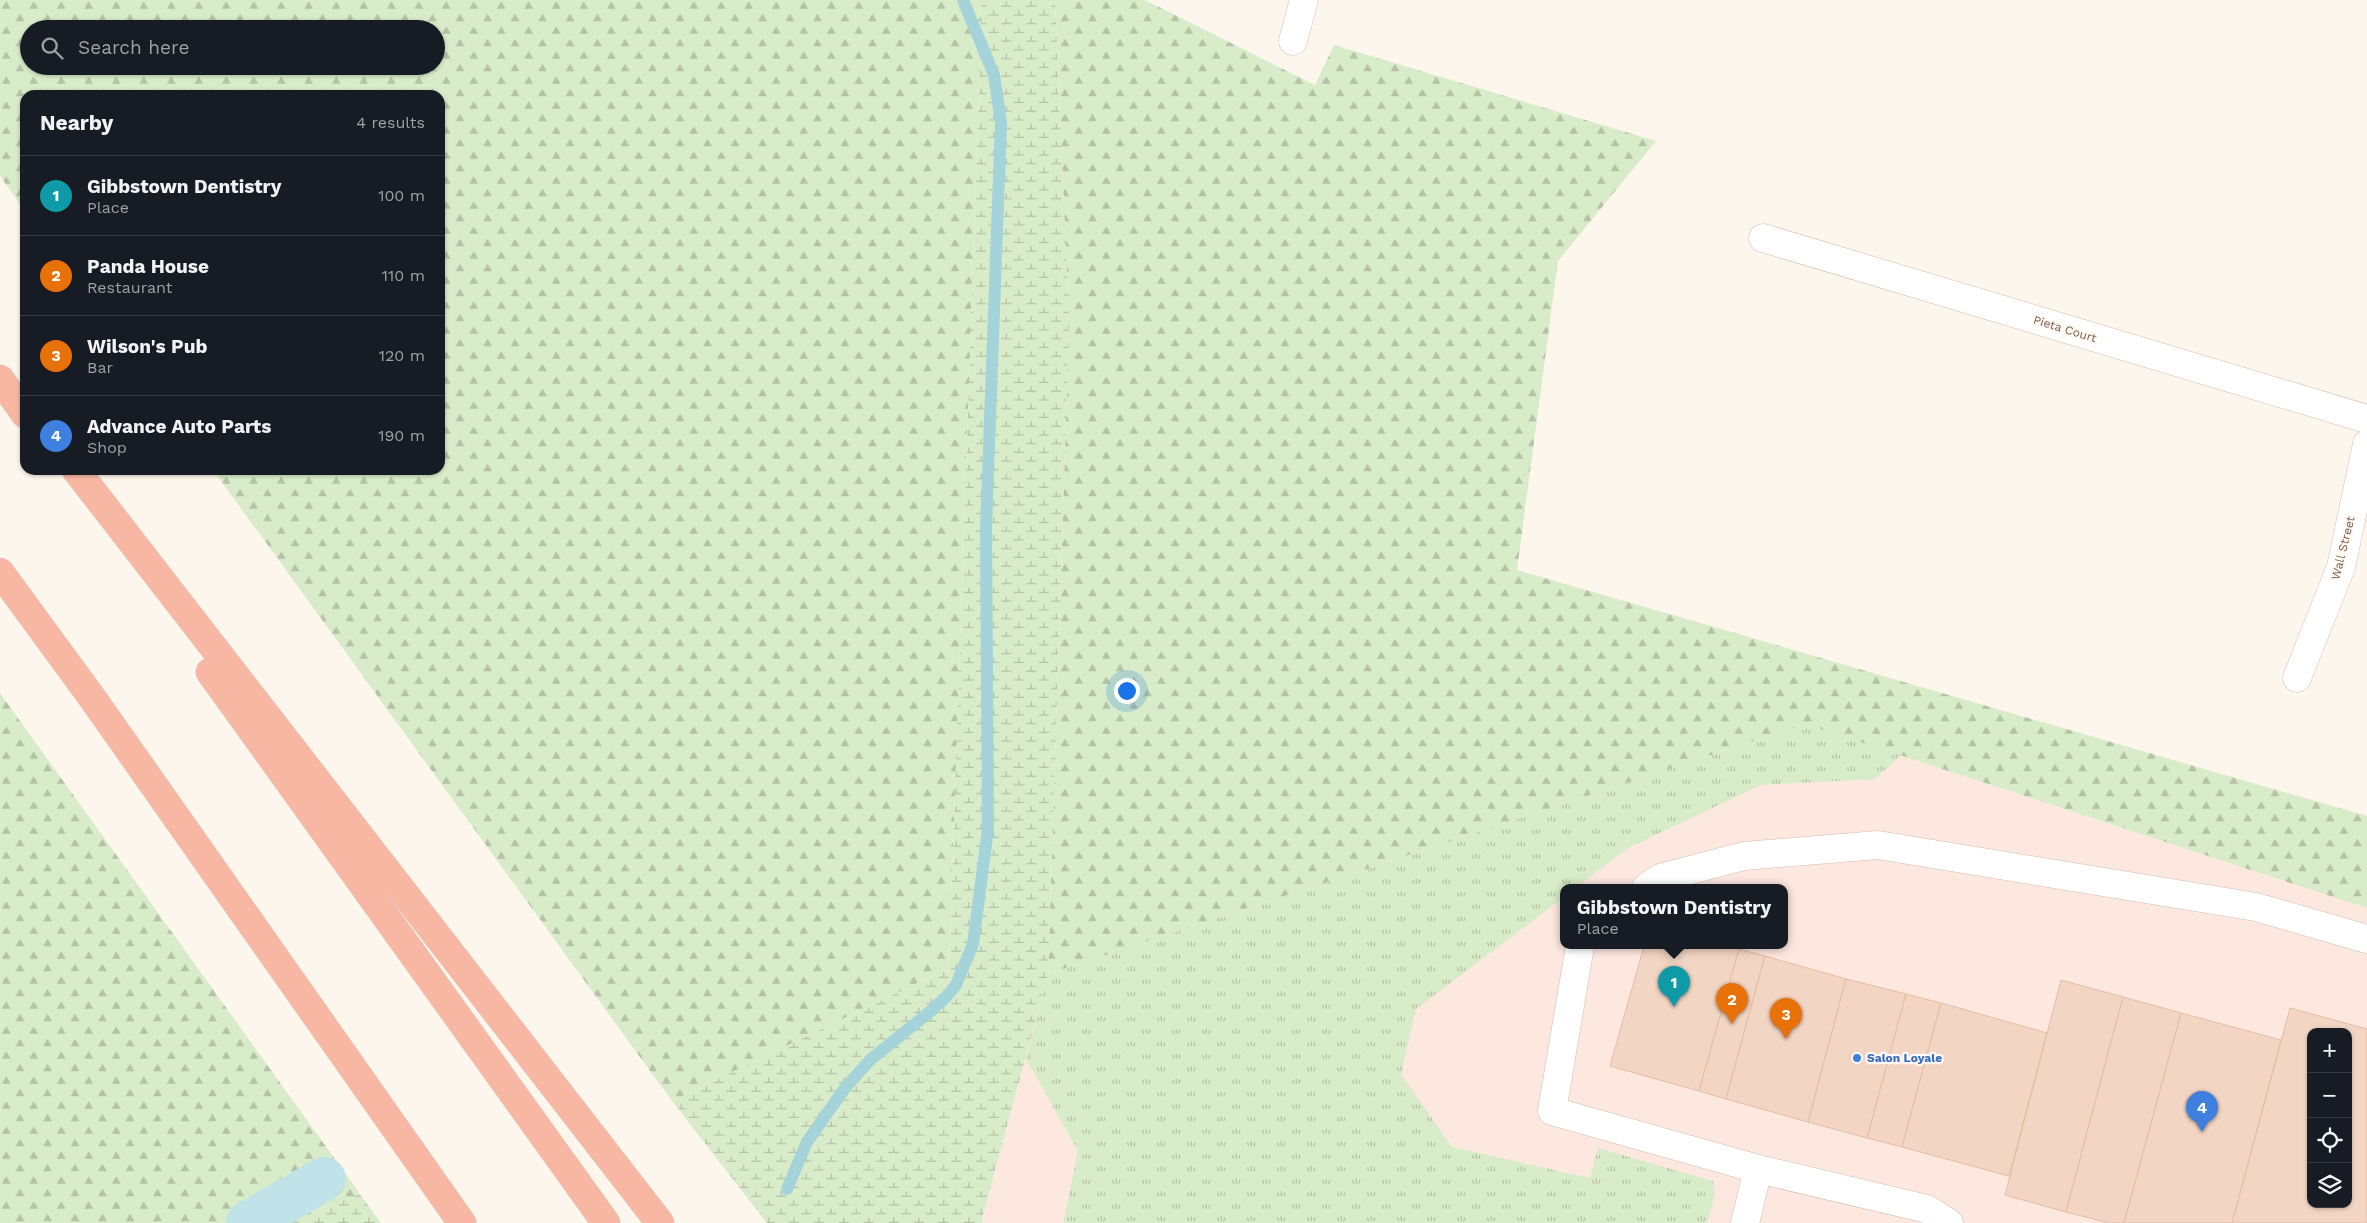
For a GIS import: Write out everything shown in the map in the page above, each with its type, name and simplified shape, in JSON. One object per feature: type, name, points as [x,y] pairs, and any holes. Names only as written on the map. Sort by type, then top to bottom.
[{"type":"highway","points":[[0,372],[20,398]]},
{"type":"highway","points":[[0,378],[20,407]]},
{"type":"highway","points":[[69,475],[606,1223]]},
{"type":"highway","points":[[80,475],[660,1223]]},
{"type":"highway","points":[[0,572],[462,1223]]},
{"type":"street","points":[[1293,41],[1304,0]]},
{"type":"street","name":"Pieta Court","points":[[1763,238],[2367,419]]},
{"type":"street","name":"Wall Street","points":[[2297,678],[2340,567],[2367,444]]},
{"type":"street","points":[[1652,884],[1660,878],[1744,856],[1878,845],[2256,907],[2367,939]]},
{"type":"street","points":[[1579,949],[1552,1110],[1758,1169],[1927,1209],[1949,1223]]},
{"type":"street","points":[[1744,1223],[1758,1169]]},
{"type":"shaded area","points":[[1805,724],[2367,908],[2367,1223],[981,1223],[1048,974]]},
{"type":"green space","points":[[0,0],[982,0],[949,968],[672,1101],[217,475],[445,475],[445,90],[20,90],[20,204],[0,176]]},
{"type":"green space","points":[[982,0],[1055,0],[1069,325],[1048,974],[981,1223],[767,1223],[672,1101],[949,968]]},
{"type":"green space","points":[[1055,0],[1145,0],[1315,85],[1334,45],[1656,141],[1558,261],[1517,570],[2367,816],[2367,908],[1805,724],[1048,974],[1069,325]]},
{"type":"green space","points":[[0,693],[360,1194],[281,1223],[0,1223]]},
{"type":"green space","points":[[1805,724],[1901,755],[1875,779],[1761,785],[1630,847],[1580,884],[1560,884],[1560,900],[1416,1009],[1401,1074],[1452,1147],[1590,1178],[1598,1148],[1713,1181],[1715,1195],[1707,1223],[1063,1223],[1078,1151],[1026,1059],[1048,974]]},
{"type":"green space","points":[[360,1194],[381,1223],[281,1223]]},
{"type":"building","points":[[1643,949],[1739,949],[1699,1091],[1610,1066]]},
{"type":"building","points":[[1739,949],[1765,956],[1726,1099],[1699,1091]]},
{"type":"building","points":[[1765,956],[1846,979],[1808,1122],[1726,1099]]},
{"type":"building","name":"Salon Loyale","points":[[1846,979],[1906,994],[1867,1138],[1808,1122]]},
{"type":"building","points":[[2061,980],[2123,997],[2066,1212],[2005,1195]]},
{"type":"building","points":[[1906,994],[1941,1003],[1902,1147],[1867,1138]]},
{"type":"building","points":[[2123,997],[2181,1013],[2124,1223],[2109,1223],[2066,1212]]},
{"type":"building","points":[[1941,1003],[2047,1033],[2009,1176],[1902,1147]]},
{"type":"building","points":[[2290,1008],[2367,1029],[2367,1223],[2232,1223]]},
{"type":"building","points":[[2181,1013],[2281,1040],[2232,1223],[2124,1223]]},
{"type":"waterway","points":[[787,1189],[807,1142],[845,1088],[870,1060],[947,996],[956,985],[973,944],[988,829],[986,527],[1001,123],[994,75],[963,0]]},
{"type":"waterway","points":[[248,1223],[324,1179]]},
{"type":"place","name":"Gibbstown Dentistry","points":[[1674,1007]]},
{"type":"place","name":"Panda House","points":[[1732,1024]]},
{"type":"place","name":"Wilson's Pub","points":[[1786,1039]]},
{"type":"place","name":"Salon Loyale","points":[[1857,1058]]},
{"type":"place","name":"Advance Auto Parts","points":[[2202,1132]]}]
